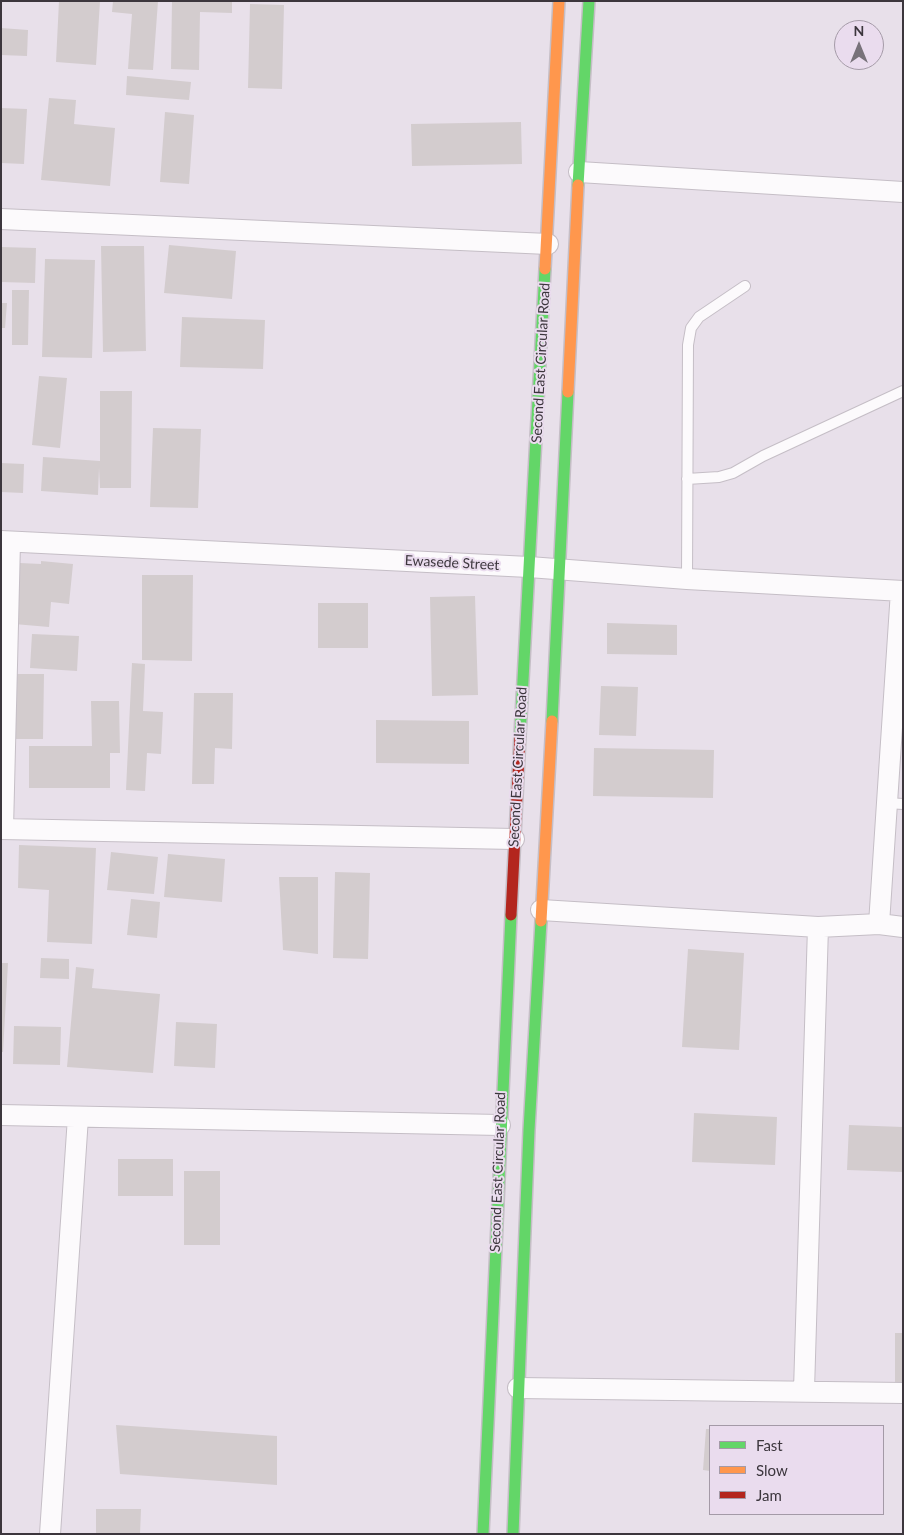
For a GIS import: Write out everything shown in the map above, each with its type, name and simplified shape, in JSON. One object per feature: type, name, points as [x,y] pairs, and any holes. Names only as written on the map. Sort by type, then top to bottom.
[{"type":"main road","name":"Second East Circular Road","points":[[482,1534],[491,1384],[500,1125],[514,839],[560,1]]},
{"type":"main road","name":"Second East Circular Road","points":[[513,1534],[518,1388],[541,910],[589,1]]},
{"type":"street","points":[[579,172],[903,192]]},
{"type":"street","points":[[1,220],[548,244]]},
{"type":"street","points":[[6,542],[2,829],[514,839]]},
{"type":"street","name":"Ewasede Street","points":[[6,542],[530,567],[687,579],[902,591]]},
{"type":"street","points":[[879,924],[895,803],[902,591]]},
{"type":"street","points":[[541,910],[818,927],[879,924],[903,927]]},
{"type":"street","points":[[804,1390],[818,927]]},
{"type":"street","points":[[1,1115],[500,1125]]},
{"type":"street","points":[[50,1534],[78,1117]]},
{"type":"street","points":[[518,1388],[903,1392]]},
{"type":"lane","points":[[687,579],[688,345],[691,328],[699,317],[745,286]]},
{"type":"lane","points":[[687,479],[719,478],[732,473],[763,456],[903,391]]},
{"type":"building","points":[[59,1],[100,1],[96,65],[56,62]]},
{"type":"building","points":[[113,1],[158,1],[153,70],[128,69],[132,14],[112,12]]},
{"type":"building","points":[[172,1],[232,1],[232,13],[200,12],[199,70],[171,69]]},
{"type":"building","points":[[250,4],[284,5],[282,89],[248,88]]},
{"type":"building","points":[[1,28],[28,30],[27,56],[1,55]]},
{"type":"building","points":[[127,76],[191,82],[189,100],[126,95]]},
{"type":"building","points":[[49,98],[76,100],[74,124],[115,128],[110,186],[41,180]]},
{"type":"building","points":[[1,108],[27,109],[24,164],[1,163]]},
{"type":"building","points":[[165,112],[194,115],[189,184],[160,182]]},
{"type":"building","points":[[521,122],[522,164],[412,166],[411,124]]},
{"type":"building","points":[[169,245],[236,251],[232,299],[164,293]]},
{"type":"building","points":[[101,246],[144,246],[146,351],[103,352]]},
{"type":"building","points":[[1,247],[36,248],[35,283],[1,282]]},
{"type":"building","points":[[45,259],[95,260],[92,358],[42,357]]},
{"type":"building","points":[[12,290],[29,290],[28,345],[12,345]]},
{"type":"building","points":[[1,303],[7,303],[5,328],[1,328]]},
{"type":"building","points":[[182,317],[265,320],[263,369],[180,367]]},
{"type":"building","points":[[39,376],[67,378],[60,448],[32,445]]},
{"type":"building","points":[[100,391],[132,391],[131,488],[100,488],[99,468],[98,495],[41,491],[43,457],[100,461]]},
{"type":"building","points":[[153,428],[201,429],[198,508],[150,507]]},
{"type":"building","points":[[1,463],[24,464],[23,493],[1,492]]},
{"type":"building","points":[[41,561],[73,564],[69,604],[51,602],[49,627],[14,624],[20,563],[41,564]]},
{"type":"building","points":[[142,575],[193,575],[192,661],[142,660]]},
{"type":"building","points":[[475,596],[478,695],[432,696],[430,597]]},
{"type":"building","points":[[318,603],[368,603],[368,648],[318,648]]},
{"type":"building","points":[[607,623],[677,625],[677,655],[607,654]]},
{"type":"building","points":[[32,634],[79,636],[77,671],[30,668]]},
{"type":"building","points":[[132,663],[145,664],[143,711],[163,712],[161,754],[147,753],[145,791],[126,790]]},
{"type":"building","points":[[14,674],[44,674],[43,739],[14,739]]},
{"type":"building","points":[[601,686],[638,687],[636,736],[599,735]]},
{"type":"building","points":[[194,693],[233,693],[232,749],[215,748],[214,784],[192,784]]},
{"type":"building","points":[[91,701],[119,701],[120,753],[110,753],[110,788],[29,788],[29,746],[92,746]]},
{"type":"building","points":[[376,720],[469,721],[469,764],[376,763]]},
{"type":"building","points":[[594,748],[714,750],[713,798],[593,796]]},
{"type":"building","points":[[19,845],[96,848],[92,944],[47,942],[49,890],[18,888]]},
{"type":"building","points":[[111,852],[158,857],[154,894],[107,890]]},
{"type":"building","points":[[168,854],[225,859],[222,902],[164,897]]},
{"type":"building","points":[[335,872],[370,873],[368,959],[333,958]]},
{"type":"building","points":[[279,877],[318,877],[318,954],[283,950]]},
{"type":"building","points":[[131,899],[160,902],[157,938],[127,935]]},
{"type":"building","points":[[688,949],[744,953],[739,1050],[682,1047]]},
{"type":"building","points":[[41,958],[69,959],[69,979],[40,978]]},
{"type":"building","points":[[1,963],[8,963],[3,1052],[1,1052]]},
{"type":"building","points":[[76,967],[94,969],[92,988],[160,994],[153,1073],[67,1067]]},
{"type":"building","points":[[176,1022],[217,1024],[215,1068],[174,1066]]},
{"type":"building","points":[[14,1026],[61,1027],[60,1065],[13,1064]]},
{"type":"building","points":[[694,1113],[777,1117],[775,1165],[692,1162]]},
{"type":"building","points":[[849,1125],[903,1127],[903,1172],[847,1170]]},
{"type":"building","points":[[118,1159],[173,1159],[173,1196],[118,1196]]},
{"type":"building","points":[[184,1171],[220,1171],[220,1245],[184,1245]]},
{"type":"building","points":[[895,1333],[903,1333],[903,1385],[895,1385]]},
{"type":"building","points":[[116,1425],[277,1436],[277,1485],[120,1474]]},
{"type":"building","points":[[706,1429],[709,1429],[709,1471],[703,1470]]},
{"type":"building","points":[[96,1509],[141,1509],[140,1534],[96,1534]]},
{"type":"traffic: fast","points":[[578,185],[589,1]]},
{"type":"traffic: fast","points":[[520,736],[545,269]]},
{"type":"traffic: fast","points":[[552,721],[568,392]]},
{"type":"traffic: fast","points":[[483,1534],[511,915]]},
{"type":"traffic: fast","points":[[513,1534],[529,1130],[541,921]]},
{"type":"traffic: slow","points":[[545,269],[559,1]]},
{"type":"traffic: slow","points":[[568,392],[578,185]]},
{"type":"traffic: slow","points":[[541,921],[552,721]]},
{"type":"traffic: jam","points":[[511,915],[520,736]]}]
